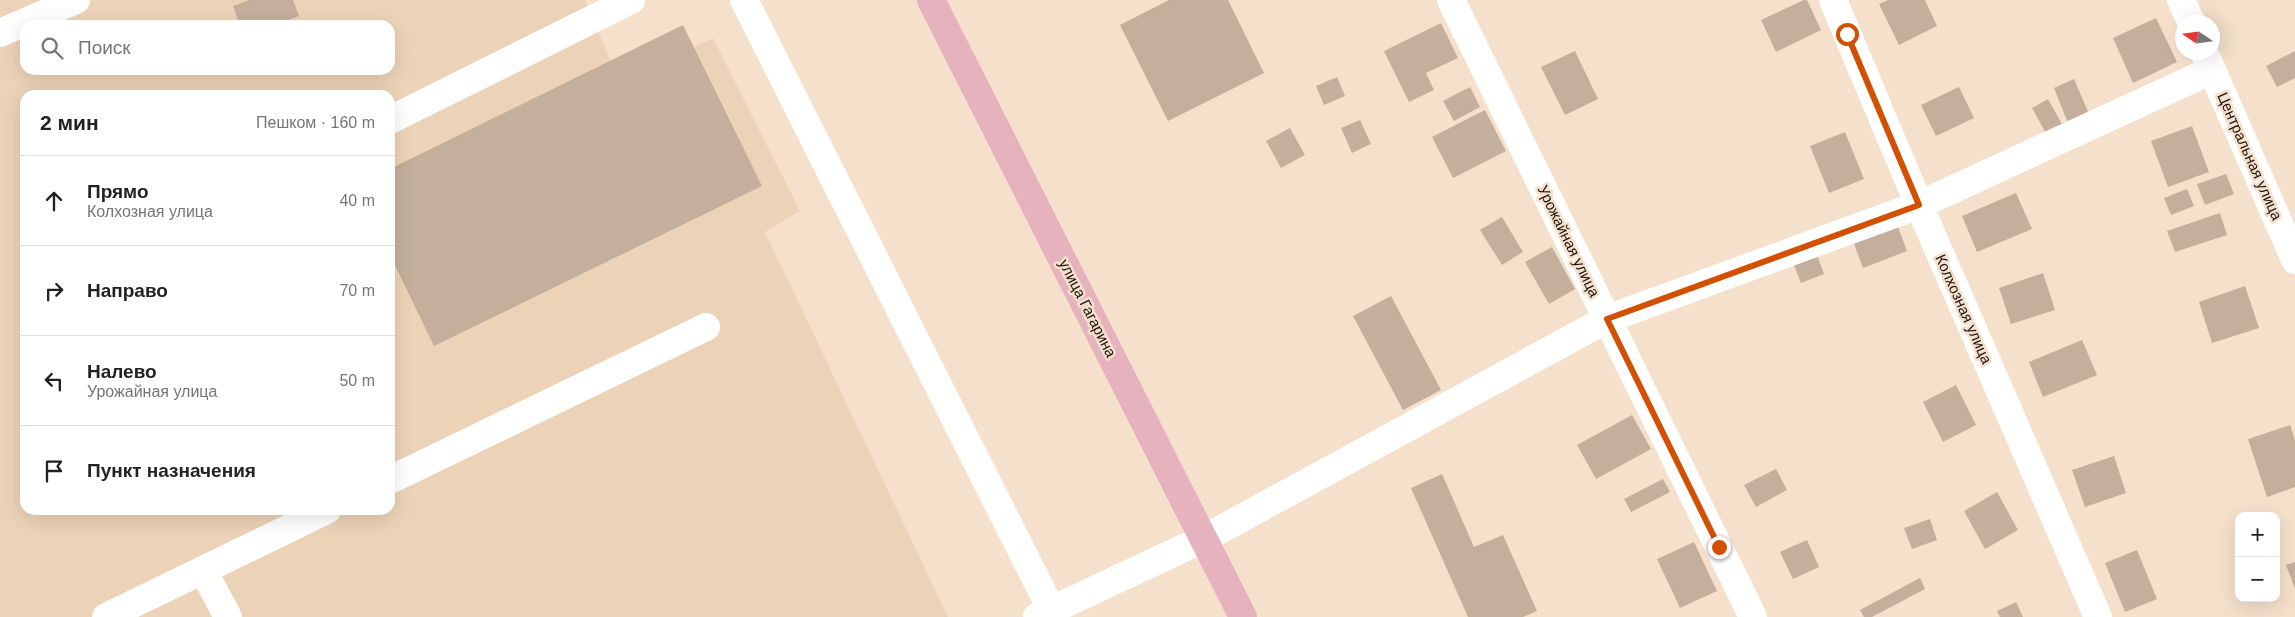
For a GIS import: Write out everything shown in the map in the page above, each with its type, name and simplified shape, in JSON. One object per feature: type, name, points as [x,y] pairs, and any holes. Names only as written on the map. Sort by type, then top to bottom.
[{"type":"main road","name":"улица Гагарина","points":[[931,0],[1244,617]]},
{"type":"street","points":[[30,20],[76,0]]},
{"type":"street","points":[[395,118],[631,0]]},
{"type":"street","points":[[744,0],[1044,613],[1205,538],[1607,319],[1919,205],[2208,61]]},
{"type":"street","name":"Урожайная улица","points":[[1451,0],[1754,617]]},
{"type":"street","name":"Колхозная улица","points":[[1833,0],[1919,205],[2098,617]]},
{"type":"street","points":[[2181,0],[2188,15]]},
{"type":"street","points":[[0,33],[20,24]]},
{"type":"street","name":"Центральная улица","points":[[2208,61],[2295,260]]},
{"type":"street","points":[[395,478],[706,326]]},
{"type":"street","points":[[106,617],[317,515]]},
{"type":"street","points":[[203,570],[228,617]]},
{"type":"shaded area","points":[[0,0],[585,0],[620,83],[713,38],[800,211],[765,232],[948,617],[0,617]]},
{"type":"building","points":[[250,0],[293,0],[299,16],[288,20],[238,20],[233,6]]},
{"type":"building","points":[[1169,0],[1228,0],[1264,73],[1168,121],[1120,25]]},
{"type":"building","points":[[1807,0],[1821,30],[1776,52],[1761,20]]},
{"type":"building","points":[[1888,0],[1925,0],[1937,26],[1899,45],[1879,4]]},
{"type":"building","points":[[2156,18],[2177,62],[2133,83],[2113,38]]},
{"type":"building","points":[[1441,23],[1458,58],[1426,73],[1434,90],[1409,102],[1384,51]]},
{"type":"building","points":[[683,25],[762,186],[434,346],[395,265],[395,167]]},
{"type":"building","points":[[1575,51],[1598,99],[1565,115],[1541,67]]},
{"type":"building","points":[[2295,51],[2295,78],[2277,87],[2266,66]]},
{"type":"building","points":[[1337,77],[1345,96],[1324,105],[1316,86]]},
{"type":"building","points":[[2074,79],[2089,114],[2068,123],[2054,88]]},
{"type":"building","points":[[1470,87],[1480,107],[1454,121],[1443,101]]},
{"type":"building","points":[[1959,87],[1974,118],[1936,136],[1921,105]]},
{"type":"building","points":[[2048,99],[2063,126],[2047,135],[2032,108]]},
{"type":"building","points":[[1485,110],[1506,151],[1453,178],[1432,137]]},
{"type":"building","points":[[1360,120],[1371,144],[1352,153],[1341,128]]},
{"type":"building","points":[[2192,126],[2209,172],[2168,187],[2151,141]]},
{"type":"building","points":[[1290,128],[1305,155],[1281,168],[1266,141]]},
{"type":"building","points":[[1845,132],[1864,179],[1829,193],[1810,146]]},
{"type":"building","points":[[2226,174],[2234,194],[2205,205],[2197,184]]},
{"type":"building","points":[[2187,189],[2194,206],[2171,215],[2164,198]]},
{"type":"building","points":[[2016,193],[2032,229],[1977,252],[1962,216]]},
{"type":"building","points":[[2220,213],[2227,235],[2175,252],[2167,231]]},
{"type":"building","points":[[1502,217],[1523,252],[1502,265],[1480,230]]},
{"type":"building","points":[[1897,224],[1907,251],[1863,268],[1853,241]]},
{"type":"building","points":[[1552,247],[1575,289],[1549,304],[1525,262]]},
{"type":"building","points":[[1817,255],[1824,274],[1801,283],[1793,263]]},
{"type":"building","points":[[2043,273],[2055,310],[2011,324],[1999,288]]},
{"type":"building","points":[[2245,286],[2259,328],[2212,343],[2199,302]]},
{"type":"building","points":[[1391,296],[1441,390],[1403,410],[1353,316]]},
{"type":"building","points":[[2082,340],[2097,375],[2043,397],[2029,362]]},
{"type":"building","points":[[1956,385],[1976,425],[1943,442],[1923,402]]},
{"type":"building","points":[[1632,415],[1651,449],[1596,479],[1577,445]]},
{"type":"building","points":[[2290,425],[2295,440],[2295,487],[2267,497],[2248,439]]},
{"type":"building","points":[[2114,456],[2126,493],[2085,507],[2072,470]]},
{"type":"building","points":[[1776,469],[1787,490],[1756,507],[1744,485]]},
{"type":"building","points":[[1442,474],[1474,547],[1503,535],[1537,611],[1523,617],[1468,617],[1411,488]]},
{"type":"building","points":[[1663,479],[1670,492],[1631,512],[1624,499]]},
{"type":"building","points":[[1997,492],[2018,530],[1985,549],[1964,511]]},
{"type":"building","points":[[1930,519],[1937,540],[1912,549],[1904,528]]},
{"type":"building","points":[[1807,540],[1819,567],[1793,579],[1780,552]]},
{"type":"building","points":[[1694,542],[1717,591],[1680,608],[1657,559]]},
{"type":"building","points":[[2137,550],[2157,599],[2125,612],[2105,563]]},
{"type":"building","points":[[2295,562],[2295,589],[2286,565]]},
{"type":"building","points":[[1920,578],[1925,589],[1872,617],[1864,617],[1860,610]]},
{"type":"building","points":[[2016,602],[2023,617],[2000,617],[1997,611]]},
{"type":"route","points":[[1719,547],[1607,319],[1919,205],[1847,34]]}]
